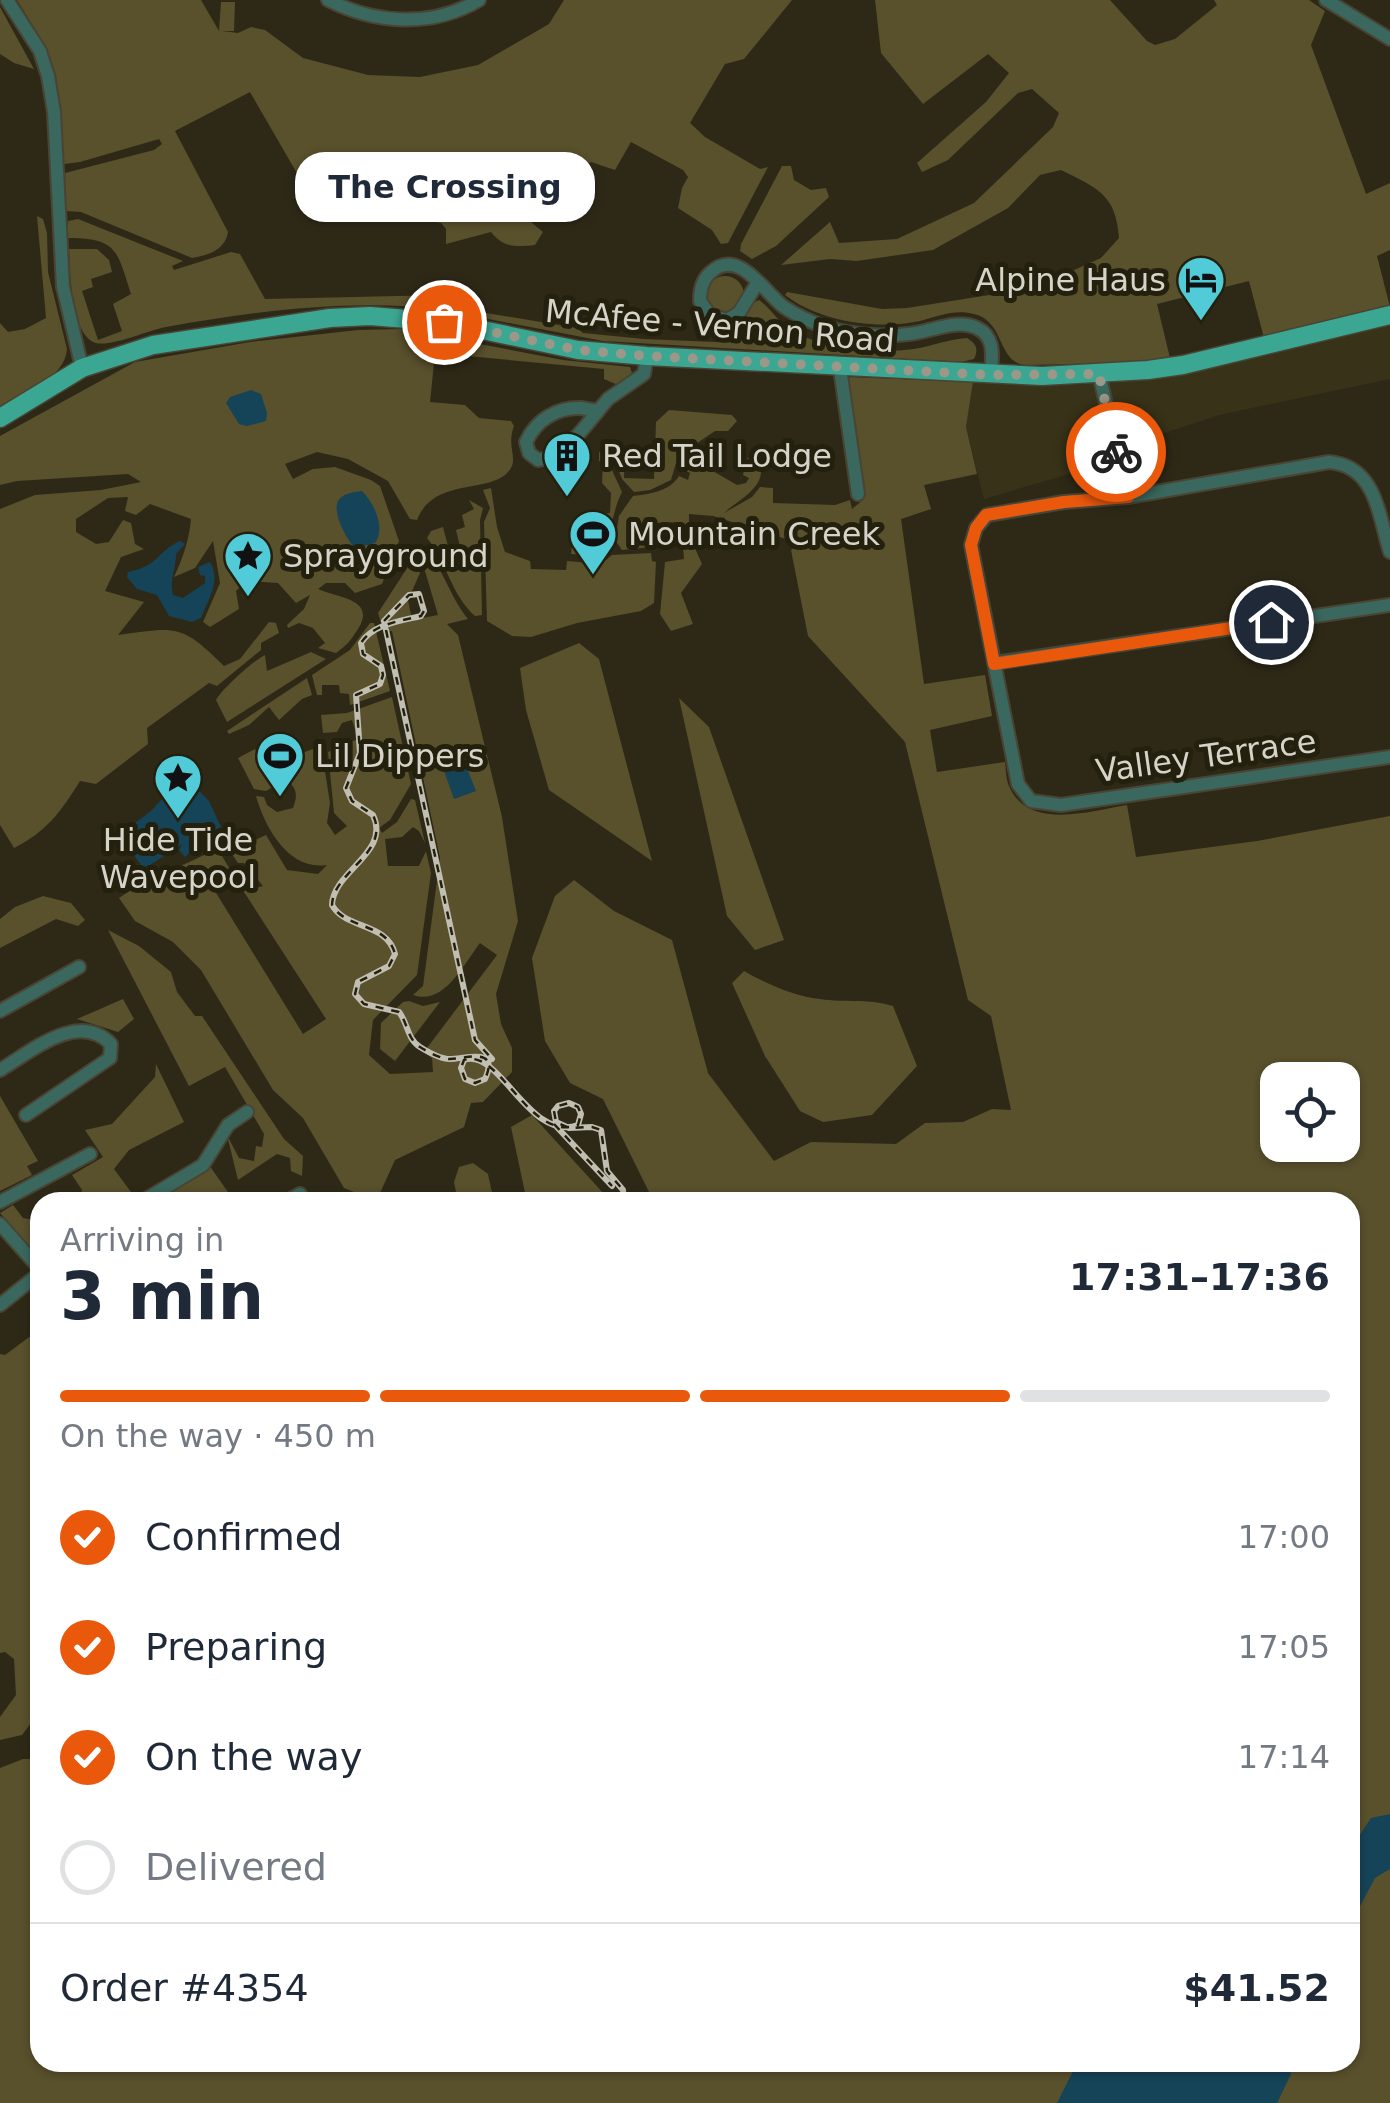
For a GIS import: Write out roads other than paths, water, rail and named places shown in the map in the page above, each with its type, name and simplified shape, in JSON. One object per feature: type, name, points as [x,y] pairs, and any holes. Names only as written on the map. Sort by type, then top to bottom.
[{"type":"main road","name":"McAfee - Vernon Road","points":[[0,418],[82,368],[153,345],[330,318],[370,316],[444,322],[578,350],[647,356],[991,375],[1148,370],[1198,362],[1390,314]]},
{"type":"street","points":[[7,0],[40,52],[48,76],[54,112],[63,287],[82,368]]},
{"type":"street","points":[[328,0],[371,16],[418,20],[450,13],[479,0]]},
{"type":"street","points":[[1326,0],[1390,39]]},
{"type":"street","points":[[758,282],[739,313],[727,320],[710,315],[700,300],[704,278],[722,266],[734,266],[758,282],[781,304],[827,328],[900,335],[962,324],[975,327],[992,346],[991,375]]},
{"type":"street","points":[[598,411],[570,408],[550,414],[530,433],[526,448],[538,460],[550,458],[570,444],[598,411],[644,374],[647,356]]},
{"type":"street","points":[[840,368],[858,494]]},
{"type":"street","points":[[1099,374],[1128,497]]},
{"type":"street","points":[[1390,552],[1362,473],[1348,464],[1329,462],[1128,497],[1064,502],[986,515],[976,528],[971,545],[994,664],[1390,605]]},
{"type":"street","name":"Valley Terrace","points":[[994,664],[1018,784],[1031,801],[1061,805],[1390,756]]},
{"type":"street","points":[[0,1011],[78,967]]},
{"type":"street","points":[[0,1070],[71,1032],[89,1031],[112,1044],[110,1058],[26,1114]]},
{"type":"street","points":[[158,1192],[203,1166],[228,1125],[247,1112]]},
{"type":"street","points":[[0,1202],[90,1154]]},
{"type":"street","points":[[0,1224],[30,1260]]},
{"type":"street","points":[[0,1304],[30,1280]]},
{"type":"water","points":[[251,390],[261,394],[267,413],[266,421],[247,426],[239,424],[226,403],[230,397]]},
{"type":"water","points":[[362,491],[371,502],[379,530],[375,543],[355,548],[341,526],[337,506],[343,496]]},
{"type":"water","points":[[180,541],[185,544],[176,554],[173,595],[183,598],[205,583],[198,567],[210,562],[213,569],[213,590],[201,618],[192,622],[169,616],[157,595],[137,589],[127,577],[128,572],[146,566]]},
{"type":"water","points":[[464,761],[476,791],[454,799],[443,768]]},
{"type":"water","name":"Hide Tide Wavepool","points":[[184,775],[209,801],[221,827],[189,844],[196,846],[196,853],[185,857],[179,850],[182,844],[144,869],[119,835],[151,811]]},
{"type":"water","points":[[1390,1814],[1390,1869],[1375,1878],[1360,1906],[1360,1835],[1371,1818]]},
{"type":"water","points":[[1072,2072],[1291,2074],[1277,2103],[1057,2103]]},
{"type":"railway","points":[[384,621],[409,595],[419,594],[424,611],[421,616],[380,627],[361,643],[363,654],[381,666],[383,675],[380,684],[356,695],[360,753],[346,788],[352,801],[373,815],[376,828],[368,851],[341,882],[332,905],[347,919],[384,936],[395,954],[389,966],[358,982],[355,994],[364,1004],[399,1012],[412,1040],[431,1053],[446,1059],[484,1058],[488,1066]]},
{"type":"railway","points":[[386,630],[475,1040],[492,1059]]},
{"type":"railway","points":[[464,1060],[477,1060],[488,1066],[485,1079],[475,1083],[465,1079],[461,1068],[464,1060]]},
{"type":"railway","points":[[488,1066],[545,1121],[566,1126]]},
{"type":"railway","points":[[569,1103],[578,1107],[581,1114],[578,1125],[566,1126],[556,1122],[554,1111],[569,1103]]},
{"type":"railway","points":[[554,1124],[612,1186]]},
{"type":"railway","points":[[566,1126],[601,1130],[607,1171],[623,1192]]},
{"type":"place","name":"The Crossing","points":[[444,322]]},
{"type":"place","name":"Alpine Haus","points":[[1201,322]]},
{"type":"place","name":"Red Tail Lodge","points":[[567,498]]},
{"type":"place","name":"Mountain Creek","points":[[593,576]]},
{"type":"place","name":"Sprayground","points":[[248,598]]},
{"type":"place","name":"Lil Dippers","points":[[280,798]]},
{"type":"place","name":"Hide Tide Wavepool","points":[[178,820]]}]
